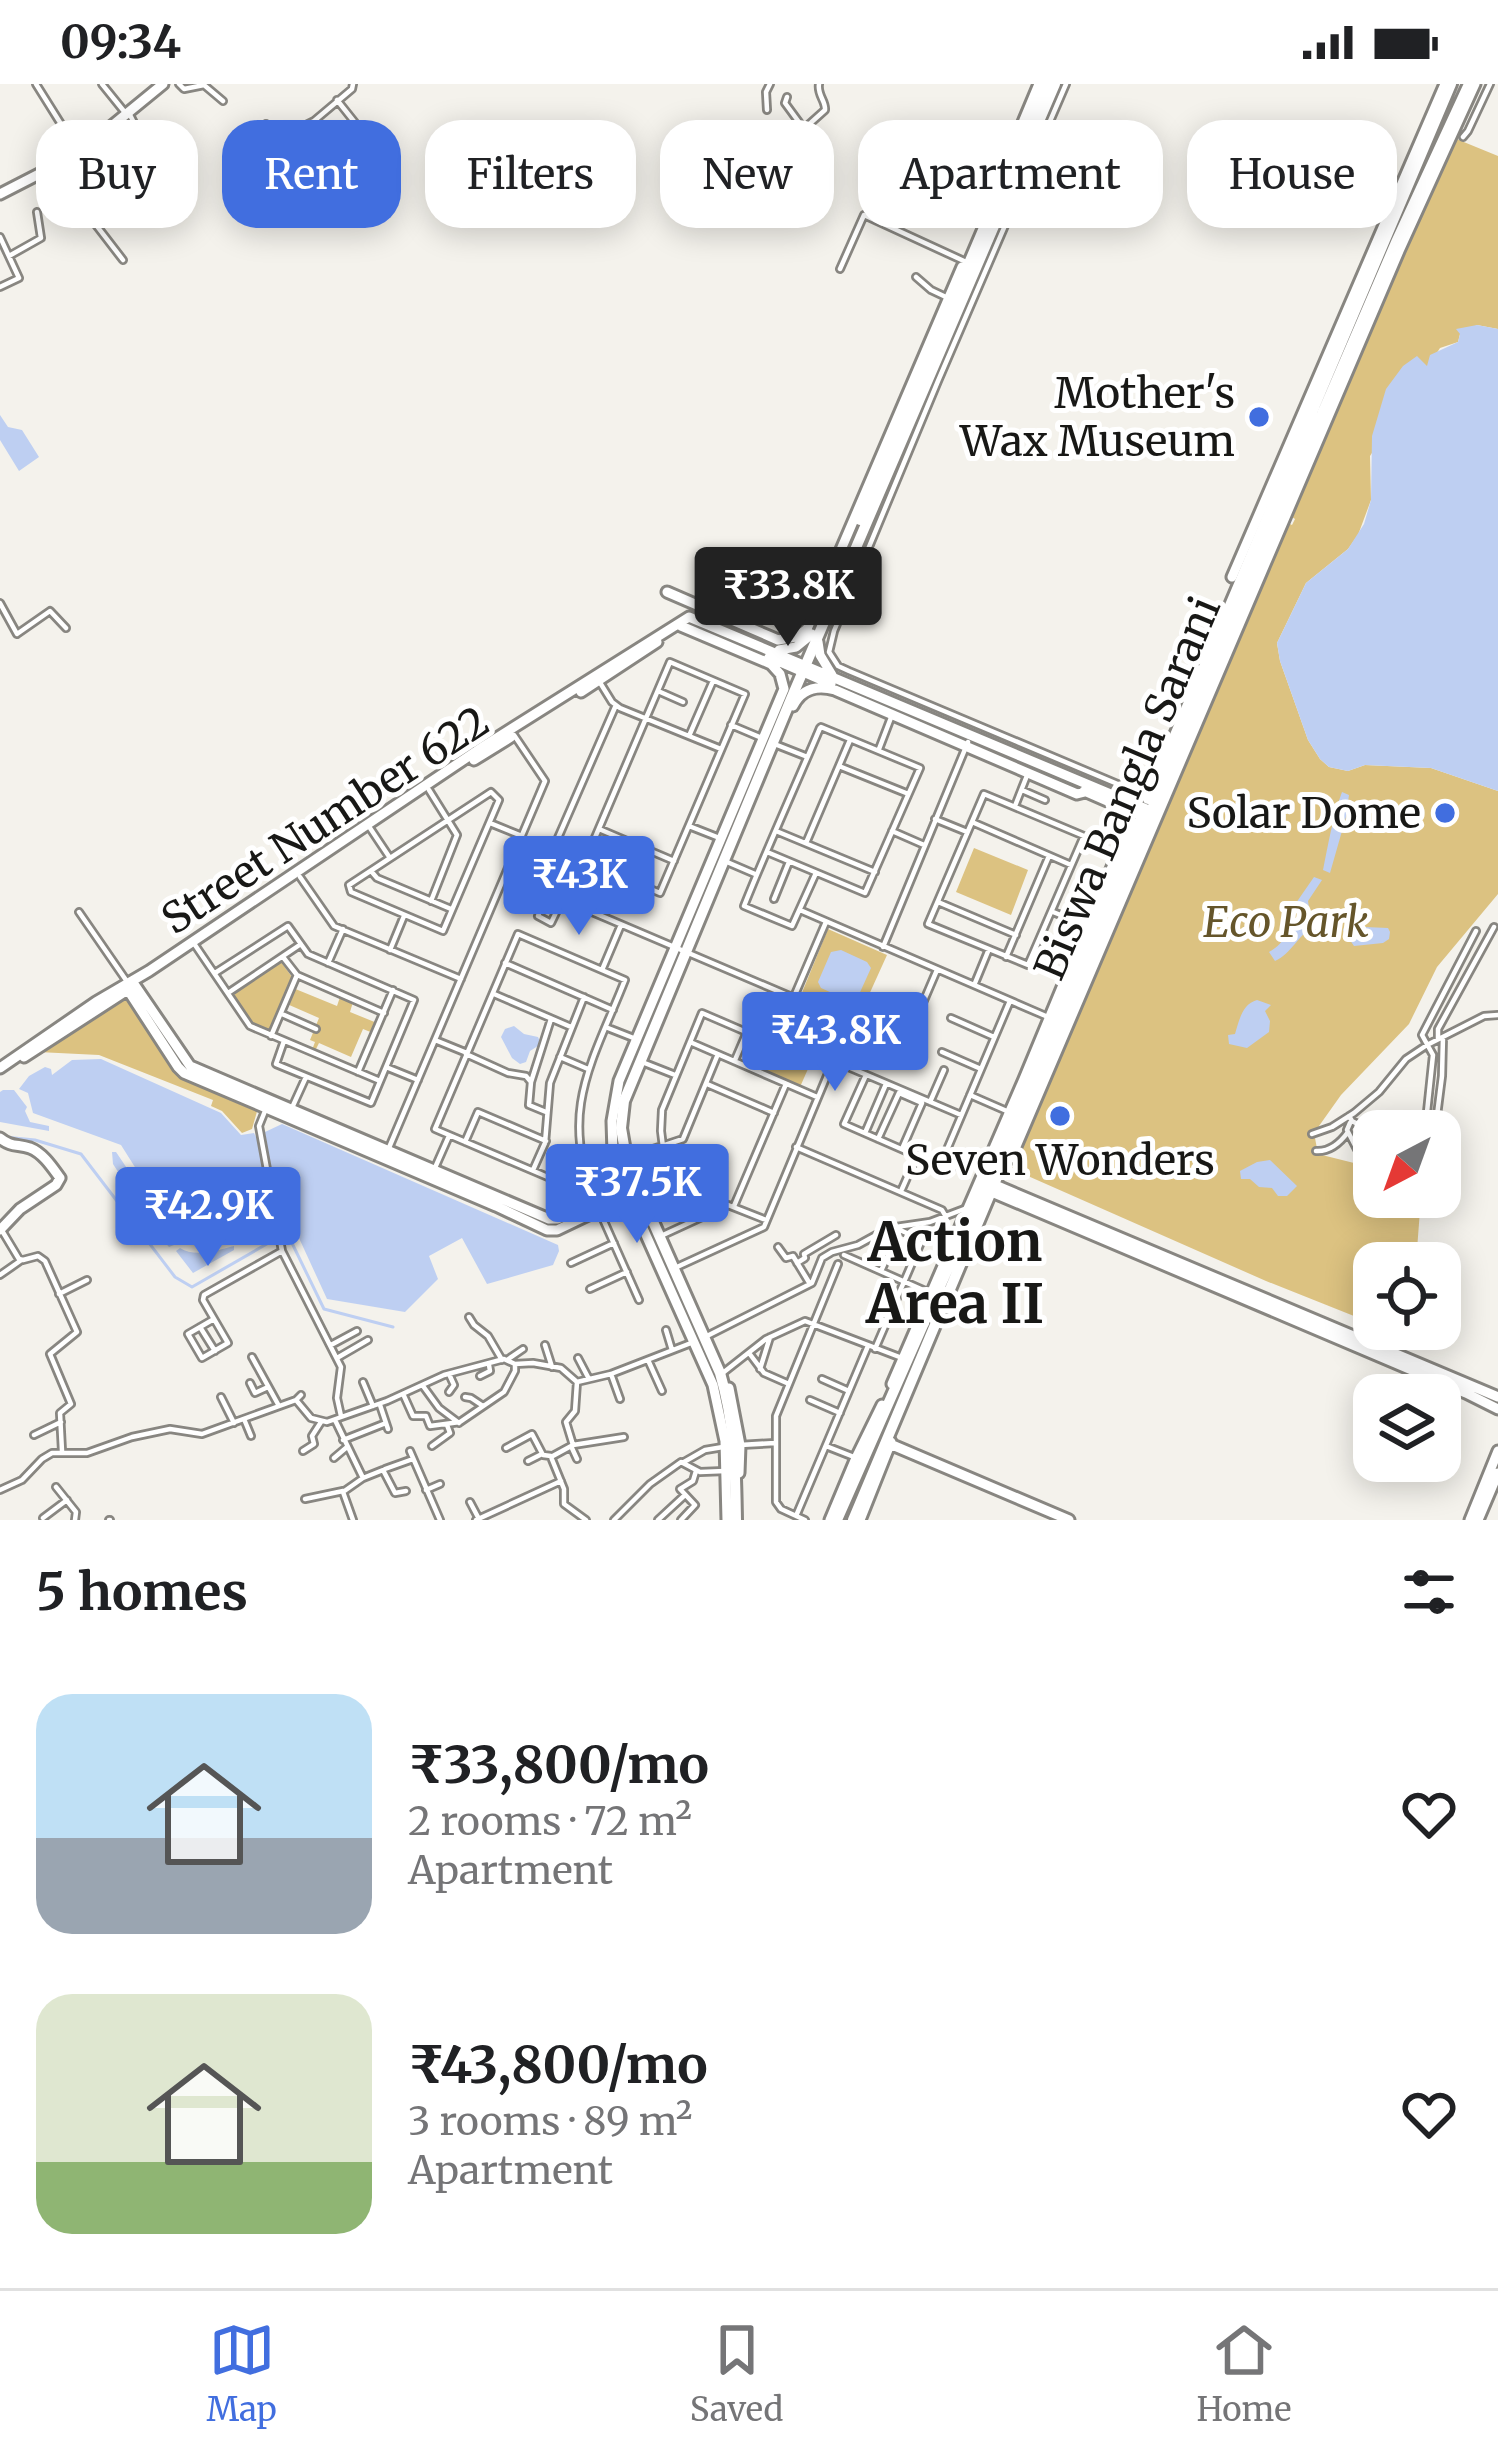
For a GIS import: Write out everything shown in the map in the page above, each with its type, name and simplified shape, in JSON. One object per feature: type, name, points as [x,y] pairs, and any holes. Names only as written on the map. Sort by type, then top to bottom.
[{"type":"main road","points":[[702,1338],[628,1190],[615,1130],[617,1102],[1042,84]]},
{"type":"main road","points":[[815,635],[839,604],[1055,84]]},
{"type":"main road","name":"Biswa Bangla Sarani","points":[[834,1520],[986,1182],[1112,878],[1146,813],[1448,84]]},
{"type":"main road","name":"Biswa Bangla Sarani","points":[[857,1520],[996,1192],[1146,813],[1397,241],[1472,84]]},
{"type":"main road","points":[[682,951],[627,1089],[621,1136],[627,1163],[702,1338],[724,1403],[733,1446],[733,1520]]},
{"type":"street","points":[[36,84],[58,120]]},
{"type":"street","points":[[102,84],[130,120]]},
{"type":"street","points":[[120,120],[164,84]]},
{"type":"street","points":[[179,84],[184,89],[204,85],[223,101]]},
{"type":"street","points":[[315,120],[353,84]]},
{"type":"street","points":[[767,110],[770,84]]},
{"type":"street","points":[[813,120],[826,108],[818,94],[819,84]]},
{"type":"street","points":[[386,1154],[545,781],[513,733],[693,616],[782,640],[807,629],[1042,84]]},
{"type":"street","points":[[1066,84],[839,604],[830,652],[838,666],[871,686],[1146,813]]},
{"type":"street","points":[[1232,577],[1448,84]]},
{"type":"street","points":[[996,1192],[1004,1183],[1472,84]]},
{"type":"street","points":[[1463,137],[1490,84]]},
{"type":"street","points":[[787,97],[797,120]]},
{"type":"street","points":[[338,100],[353,120]]},
{"type":"street","points":[[0,194],[36,175]]},
{"type":"street","points":[[840,269],[863,215],[964,261]]},
{"type":"street","points":[[9,256],[41,238],[39,228]]},
{"type":"street","points":[[99,228],[123,260]]},
{"type":"street","points":[[0,237],[19,278],[0,287]]},
{"type":"street","points":[[916,277],[948,298]]},
{"type":"street","points":[[667,592],[740,630],[772,654],[790,695],[831,680],[871,686]]},
{"type":"street","points":[[0,603],[16,634],[50,611],[65,628]]},
{"type":"street","points":[[683,622],[802,667],[1028,773],[1086,787],[1135,786],[1146,781],[1184,715]]},
{"type":"street","points":[[683,622],[776,668],[783,682],[783,694],[722,839],[627,1104],[629,1157],[702,1338],[724,1372],[733,1446],[725,1471],[733,1520]]},
{"type":"street","name":"Street Number 622","points":[[129,985],[440,776],[598,681],[683,622]]},
{"type":"street","points":[[772,654],[815,635],[831,680]]},
{"type":"street","points":[[585,861],[670,662],[745,694],[660,893],[570,855],[554,846],[616,705]]},
{"type":"street","points":[[598,681],[616,705],[721,749]]},
{"type":"street","points":[[689,736],[713,681]]},
{"type":"street","points":[[268,1105],[291,1110],[547,1230],[557,1230],[628,1190],[611,1136],[619,1081],[727,862],[802,693],[822,687],[835,690],[967,745],[1086,787]]},
{"type":"street","points":[[658,691],[682,702]]},
{"type":"street","points":[[878,751],[892,715]]},
{"type":"street","points":[[731,725],[764,739]]},
{"type":"street","points":[[767,852],[865,893],[920,768],[821,727],[807,757],[744,906],[791,926],[816,873]]},
{"type":"street","name":"Street Number 622","points":[[0,1070],[32,1044],[195,945],[513,733]]},
{"type":"street","points":[[806,843],[850,740]]},
{"type":"street","points":[[777,745],[807,757]]},
{"type":"street","points":[[883,947],[967,745]]},
{"type":"street","points":[[839,766],[908,794]]},
{"type":"street","points":[[1016,806],[1028,773]]},
{"type":"street","points":[[1116,801],[1137,795],[1156,781]]},
{"type":"street","points":[[428,790],[457,836],[431,901]]},
{"type":"street","points":[[1022,790],[1045,800]]},
{"type":"street","points":[[492,793],[500,800],[490,823],[443,932],[351,892],[349,885],[492,793]]},
{"type":"street","points":[[984,794],[1016,806],[1083,836],[1028,965],[928,924],[984,794]]},
{"type":"street","points":[[1116,801],[1129,826],[1129,844]]},
{"type":"street","points":[[935,819],[967,832]]},
{"type":"street","points":[[972,822],[1071,866]]},
{"type":"street","points":[[490,823],[523,836]]},
{"type":"street","points":[[689,826],[722,839]]},
{"type":"street","points":[[852,1475],[1086,926],[1112,878],[1129,826]]},
{"type":"street","points":[[370,828],[390,858]]},
{"type":"street","points":[[599,829],[674,861]]},
{"type":"street","points":[[776,831],[874,872]]},
{"type":"street","points":[[892,831],[924,845]]},
{"type":"street","points":[[561,903],[551,923],[538,917],[570,855]]},
{"type":"street","points":[[1006,957],[1049,856]]},
{"type":"street","points":[[727,862],[757,875]]},
{"type":"street","points":[[774,899],[789,862]]},
{"type":"street","points":[[371,871],[377,878],[453,910]]},
{"type":"street","points":[[505,875],[561,903],[905,1043],[937,970]]},
{"type":"street","points":[[300,877],[327,919],[461,979]]},
{"type":"street","points":[[937,902],[1016,935]]},
{"type":"street","points":[[800,910],[1048,1017]]},
{"type":"street","points":[[79,912],[190,1066],[268,1105],[549,1219],[598,1206]]},
{"type":"street","points":[[1051,912],[1086,926]]},
{"type":"street","points":[[390,950],[404,916]]},
{"type":"street","points":[[793,999],[826,921]]},
{"type":"street","points":[[602,970],[621,925]]},
{"type":"street","points":[[214,973],[287,926],[308,954],[415,1000],[370,1103],[275,1063],[284,1041]]},
{"type":"street","points":[[1438,1110],[1442,1074],[1438,1028],[1494,927]]},
{"type":"street","points":[[328,963],[343,929]]},
{"type":"street","points":[[1427,1110],[1432,1056],[1422,1034],[1476,931]]},
{"type":"street","points":[[583,1168],[553,1178],[435,1128],[518,934],[625,980],[588,1069],[578,1118],[583,1168],[639,1300]]},
{"type":"street","points":[[228,993],[301,944]]},
{"type":"street","points":[[195,945],[250,1026],[380,1081]]},
{"type":"street","points":[[974,986],[989,950]]},
{"type":"street","points":[[283,957],[297,975],[384,1012]]},
{"type":"street","points":[[505,963],[613,1010]]},
{"type":"street","points":[[271,1036],[297,975]]},
{"type":"street","points":[[358,1072],[393,990]]},
{"type":"street","points":[[492,993],[571,1027]]},
{"type":"street","points":[[533,1170],[545,1141],[550,1083],[584,998]]},
{"type":"street","points":[[940,1164],[1010,1001]]},
{"type":"street","points":[[280,1013],[316,1029]]},
{"type":"street","points":[[694,1220],[663,1147],[662,1110],[702,1013],[760,1038]]},
{"type":"street","points":[[1312,1134],[1350,1119],[1406,1058],[1484,1016],[1498,1015]]},
{"type":"street","points":[[546,1112],[530,1105],[531,1082],[551,1018]]},
{"type":"street","points":[[951,1018],[994,1037]]},
{"type":"street","points":[[677,1267],[762,1228],[849,1023]]},
{"type":"street","points":[[606,1027],[636,1040]]},
{"type":"street","points":[[734,1061],[747,1032]]},
{"type":"street","points":[[436,1040],[508,1073],[525,1075],[531,1082]]},
{"type":"street","points":[[689,1042],[817,1097]]},
{"type":"street","points":[[942,1052],[981,1069]]},
{"type":"street","points":[[629,1157],[683,1139],[718,1054]]},
{"type":"street","points":[[559,1057],[588,1069]]},
{"type":"street","points":[[833,1060],[961,1115]]},
{"type":"street","points":[[643,1062],[675,1075]]},
{"type":"street","points":[[386,1067],[418,1081]]},
{"type":"street","points":[[930,1102],[944,1070]]},
{"type":"street","points":[[866,1075],[844,1124],[953,1168]]},
{"type":"street","points":[[291,1110],[306,1077]]},
{"type":"street","points":[[706,1084],[773,1113]]},
{"type":"street","points":[[734,1206],[786,1084]]},
{"type":"street","points":[[864,1134],[886,1084]]},
{"type":"street","points":[[878,1139],[896,1094],[912,1098],[922,1103],[902,1149]]},
{"type":"street","points":[[970,1095],[1009,1112]]},
{"type":"street","points":[[268,1105],[259,1126],[282,1251],[343,1371],[338,1419],[363,1478]]},
{"type":"street","points":[[465,1142],[478,1112],[545,1141]]},
{"type":"street","points":[[1350,1119],[1347,1128],[1353,1142]]},
{"type":"street","points":[[1316,1150],[1337,1145],[1348,1132]]},
{"type":"street","points":[[434,1169],[449,1135]]},
{"type":"street","points":[[0,1138],[39,1153],[60,1178],[20,1208],[1,1230],[21,1260]]},
{"type":"street","points":[[796,1147],[901,1191],[946,1217]]},
{"type":"street","points":[[901,1191],[916,1155]]},
{"type":"street","points":[[996,1192],[1498,1409]]},
{"type":"street","points":[[996,1192],[1498,1397]]},
{"type":"street","points":[[663,1235],[728,1205],[766,1220]]},
{"type":"street","points":[[577,1382],[702,1338],[810,1284],[824,1255],[858,1245],[889,1228],[967,1208]]},
{"type":"street","points":[[881,1272],[900,1228]]},
{"type":"street","points":[[796,1516],[849,1391],[922,1240],[900,1228]]},
{"type":"street","points":[[797,1263],[836,1235]]},
{"type":"street","points":[[571,1263],[614,1243]]},
{"type":"street","points":[[778,1246],[786,1258],[792,1256],[810,1284]]},
{"type":"street","points":[[214,1319],[188,1334],[202,1358],[228,1342],[204,1295],[282,1251]]},
{"type":"street","points":[[844,1255],[930,1293]]},
{"type":"street","points":[[0,1275],[21,1260],[41,1256],[77,1332],[50,1354],[71,1404],[60,1413],[62,1451]]},
{"type":"street","points":[[805,1520],[776,1502],[776,1416],[838,1264]]},
{"type":"street","points":[[590,1289],[627,1272]]},
{"type":"street","points":[[59,1294],[87,1280]]},
{"type":"street","points":[[469,1317],[504,1360],[553,1366],[577,1382]]},
{"type":"street","points":[[724,1372],[770,1337],[805,1321],[902,1358]]},
{"type":"street","points":[[200,1327],[214,1351]]},
{"type":"street","points":[[665,1330],[672,1350]]},
{"type":"street","points":[[331,1345],[357,1331]]},
{"type":"street","points":[[760,1369],[770,1337]]},
{"type":"street","points":[[337,1358],[368,1340]]},
{"type":"street","points":[[545,1345],[553,1366]]},
{"type":"street","points":[[0,1490],[22,1480],[42,1459],[62,1451],[88,1453],[170,1429],[202,1434],[298,1397],[311,1418],[321,1422],[338,1419],[524,1349]]},
{"type":"street","points":[[749,1353],[760,1369],[789,1384]]},
{"type":"street","points":[[252,1357],[278,1406]]},
{"type":"street","points":[[578,1358],[589,1379]]},
{"type":"street","points":[[649,1360],[662,1391]]},
{"type":"street","points":[[404,1394],[413,1416],[426,1416],[430,1426],[459,1423],[505,1391],[515,1364]]},
{"type":"street","points":[[480,1376],[490,1371],[489,1365]]},
{"type":"street","points":[[448,1374],[454,1385],[449,1392]]},
{"type":"street","points":[[610,1374],[620,1399]]},
{"type":"street","points":[[822,1379],[849,1391]]},
{"type":"street","points":[[334,1458],[345,1444],[387,1426],[363,1382]]},
{"type":"street","points":[[577,1382],[575,1411],[566,1422],[577,1459]]},
{"type":"street","points":[[250,1383],[256,1393],[268,1387]]},
{"type":"street","points":[[423,1386],[439,1408],[459,1423]]},
{"type":"street","points":[[221,1397],[234,1424]]},
{"type":"street","points":[[465,1397],[482,1406]]},
{"type":"street","points":[[810,1400],[840,1413]]},
{"type":"street","points":[[244,1419],[250,1436]]},
{"type":"street","points":[[34,1435],[61,1422]]},
{"type":"street","points":[[303,1451],[314,1444],[312,1436],[321,1422]]},
{"type":"street","points":[[431,1446],[450,1433],[447,1425]]},
{"type":"street","points":[[506,1448],[532,1434],[542,1454]]},
{"type":"street","points":[[528,1460],[624,1437]]},
{"type":"street","points":[[889,1442],[1054,1520]]},
{"type":"street","points":[[614,1520],[664,1473],[705,1450],[775,1443]]},
{"type":"street","points":[[826,1446],[856,1458]]},
{"type":"street","points":[[1474,1520],[1498,1451]]},
{"type":"street","points":[[304,1499],[344,1491],[412,1455],[440,1520]]},
{"type":"street","points":[[551,1456],[565,1506],[586,1520]]},
{"type":"street","points":[[684,1462],[696,1471],[725,1471]]},
{"type":"street","points":[[383,1470],[394,1493],[406,1491]]},
{"type":"street","points":[[681,1520],[695,1506],[680,1489],[692,1482],[696,1471]]},
{"type":"street","points":[[1474,1520],[1498,1473]]},
{"type":"street","points":[[470,1502],[477,1519],[561,1481]]},
{"type":"street","points":[[426,1490],[440,1484]]},
{"type":"street","points":[[56,1486],[76,1512],[75,1520]]},
{"type":"street","points":[[344,1491],[352,1520]]},
{"type":"street","points":[[658,1520],[685,1495]]},
{"type":"street","points":[[43,1518],[67,1500]]},
{"type":"street","points":[[1034,1509],[1069,1520]]},
{"type":"green space","name":"Eco Park","points":[[1454,138],[1498,156],[1498,329],[1477,325],[1460,334],[1458,342],[1440,348],[1370,456],[1371,500],[1358,535],[1306,583],[1277,643],[1308,740],[1329,767],[1348,771],[1365,765],[1431,768],[1498,791],[1498,894],[1437,967],[1409,1024],[1341,1095],[1319,1126],[1318,1154],[1353,1163],[1353,1218],[1419,1218],[1418,1242],[1353,1242],[1353,1316],[1012,1169],[1286,522],[1292,525],[1295,519],[1289,515]]},
{"type":"green space","points":[[974,848],[1028,870],[1011,915],[956,892]]},
{"type":"green space","points":[[828,929],[887,955],[858,1019],[801,995]]},
{"type":"green space","points":[[281,962],[292,977],[269,1031],[252,1024],[232,995]]},
{"type":"green space","points":[[293,988],[337,1006],[340,997],[353,1002],[350,1012],[377,1023],[373,1033],[363,1029],[351,1057],[319,1043],[312,1050],[315,1042],[310,1040],[319,1018],[287,1004]]},
{"type":"green space","points":[[131,990],[181,1059],[258,1108],[252,1129],[242,1133],[211,1106],[213,1100],[99,1055],[38,1052]]},
{"type":"green space","points":[[779,997],[830,1019],[800,1087],[752,1066]]},
{"type":"water","name":"Eco Park","points":[[1477,325],[1498,329],[1498,791],[1431,768],[1365,765],[1348,771],[1329,767],[1308,740],[1277,643],[1306,583],[1348,549],[1364,524],[1371,500],[1372,436],[1386,389],[1417,356],[1427,366],[1430,355],[1458,342],[1456,329]]},
{"type":"water","points":[[0,415],[8,427],[22,430],[39,457],[19,471],[0,440]]},
{"type":"water","points":[[1342,792],[1349,795],[1346,817],[1330,873],[1323,870]]},
{"type":"water","points":[[1314,877],[1322,880],[1308,901],[1312,927],[1275,961],[1269,952],[1302,919],[1297,907],[1283,902],[1296,903]]},
{"type":"water","points":[[1356,920],[1365,927],[1388,928],[1389,939],[1354,946],[1343,930],[1347,921]]},
{"type":"water","points":[[841,950],[871,968],[857,999],[850,1001],[821,988],[818,982],[831,952]]},
{"type":"water","points":[[1257,1000],[1271,1005],[1265,1011],[1269,1032],[1247,1048],[1229,1044],[1228,1035],[1235,1034],[1245,1009]]},
{"type":"water","points":[[514,1026],[538,1037],[541,1044],[520,1064],[501,1037]]},
{"type":"water","points":[[101,1059],[221,1113],[241,1135],[254,1133],[269,1205],[260,1218],[260,1230],[245,1234],[172,1226],[121,1145],[33,1113],[28,1093],[19,1089],[45,1067],[52,1075],[72,1060]]},
{"type":"water","points":[[3,1090],[14,1090],[27,1107],[30,1122],[49,1126],[49,1131],[0,1122]]},
{"type":"water","points":[[282,1124],[558,1245],[553,1265],[487,1284],[462,1238],[429,1256],[438,1279],[405,1312],[327,1299],[299,1238],[279,1230],[265,1132]]},
{"type":"water","points":[[112,1152],[170,1232],[174,1245],[169,1247],[159,1236],[113,1164]]},
{"type":"water","points":[[1270,1160],[1297,1186],[1287,1196],[1241,1179],[1240,1171]]},
{"type":"water","points":[[234,1246],[193,1273],[176,1251],[207,1252]]},
{"type":"waterway","points":[[4,1137],[35,1140],[81,1154],[175,1277],[192,1287],[276,1241]]},
{"type":"waterway","points":[[284,1241],[291,1241],[324,1309],[393,1327]]},
{"type":"place","name":"Mother's Wax Museum","points":[[1259,417]]},
{"type":"place","name":"Solar Dome","points":[[1445,813]]},
{"type":"place","name":"Seven Wonders","points":[[1060,1116]]},
{"type":"district","name":"Action Area II","points":[[955,1273]]}]
